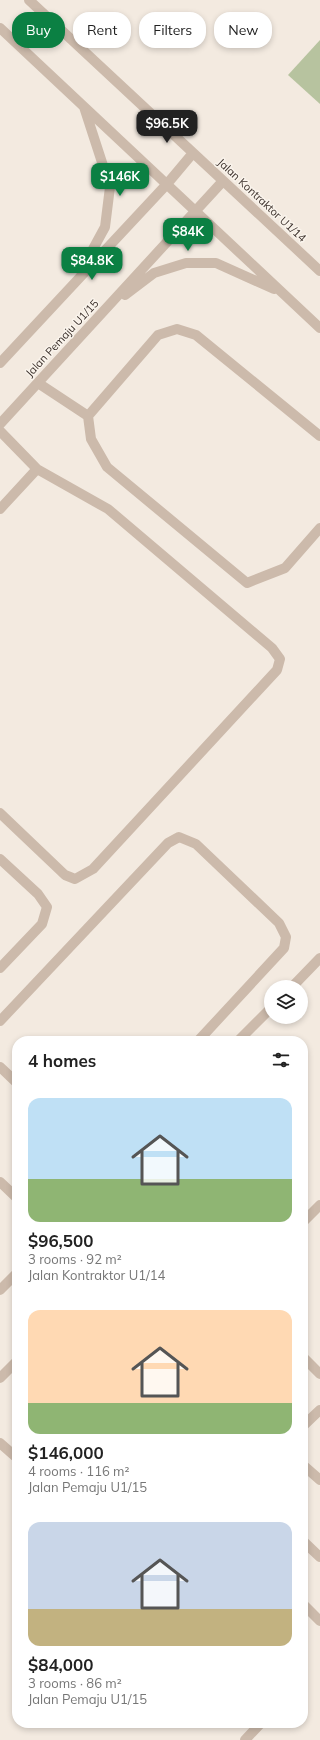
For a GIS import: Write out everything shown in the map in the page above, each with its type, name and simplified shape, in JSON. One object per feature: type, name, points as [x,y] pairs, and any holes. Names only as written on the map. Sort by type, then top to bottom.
[{"type":"street","name":"Jalan Kontraktor U1/14","points":[[29,0],[320,271]]},
{"type":"street","points":[[0,28],[320,328]]},
{"type":"street","points":[[75,283],[105,227],[110,187],[84,106]]},
{"type":"street","points":[[0,363],[167,184],[193,153]]},
{"type":"street","name":"Jalan Pemaju U1/15","points":[[0,424],[223,180]]},
{"type":"street","points":[[104,310],[154,273],[186,263],[216,263],[282,292]]},
{"type":"street","points":[[320,436],[196,334],[177,329],[158,335],[88,416],[91,439],[107,467],[247,583],[285,568],[320,528]]},
{"type":"street","points":[[38,383],[88,416]]},
{"type":"street","points":[[0,431],[37,469],[108,510],[272,648],[280,659],[277,670],[93,869],[75,879],[66,875],[0,813]]},
{"type":"street","points":[[0,509],[37,469]]},
{"type":"street","points":[[0,1021],[168,843],[179,837],[196,844],[279,923],[286,936],[284,948],[203,1036]]},
{"type":"street","points":[[0,859],[38,894],[47,907],[42,924],[0,968]]},
{"type":"street","points":[[299,980],[320,958]]},
{"type":"street","points":[[243,1036],[264,1015]]},
{"type":"street","points":[[0,1067],[12,1078]]},
{"type":"street","points":[[0,1182],[12,1193]]},
{"type":"street","points":[[308,1217],[320,1204]]},
{"type":"street","points":[[0,1290],[12,1278]]},
{"type":"street","points":[[308,1363],[320,1374]]},
{"type":"street","points":[[0,1378],[12,1366]]},
{"type":"street","points":[[308,1421],[320,1410]]},
{"type":"street","points":[[0,1443],[12,1454]]},
{"type":"street","points":[[308,1469],[320,1480]]},
{"type":"street","points":[[308,1546],[320,1557]]},
{"type":"street","points":[[308,1609],[320,1621]]},
{"type":"street","points":[[245,1740],[256,1728]]},
{"type":"green space","points":[[320,40],[320,104],[288,75]]}]
